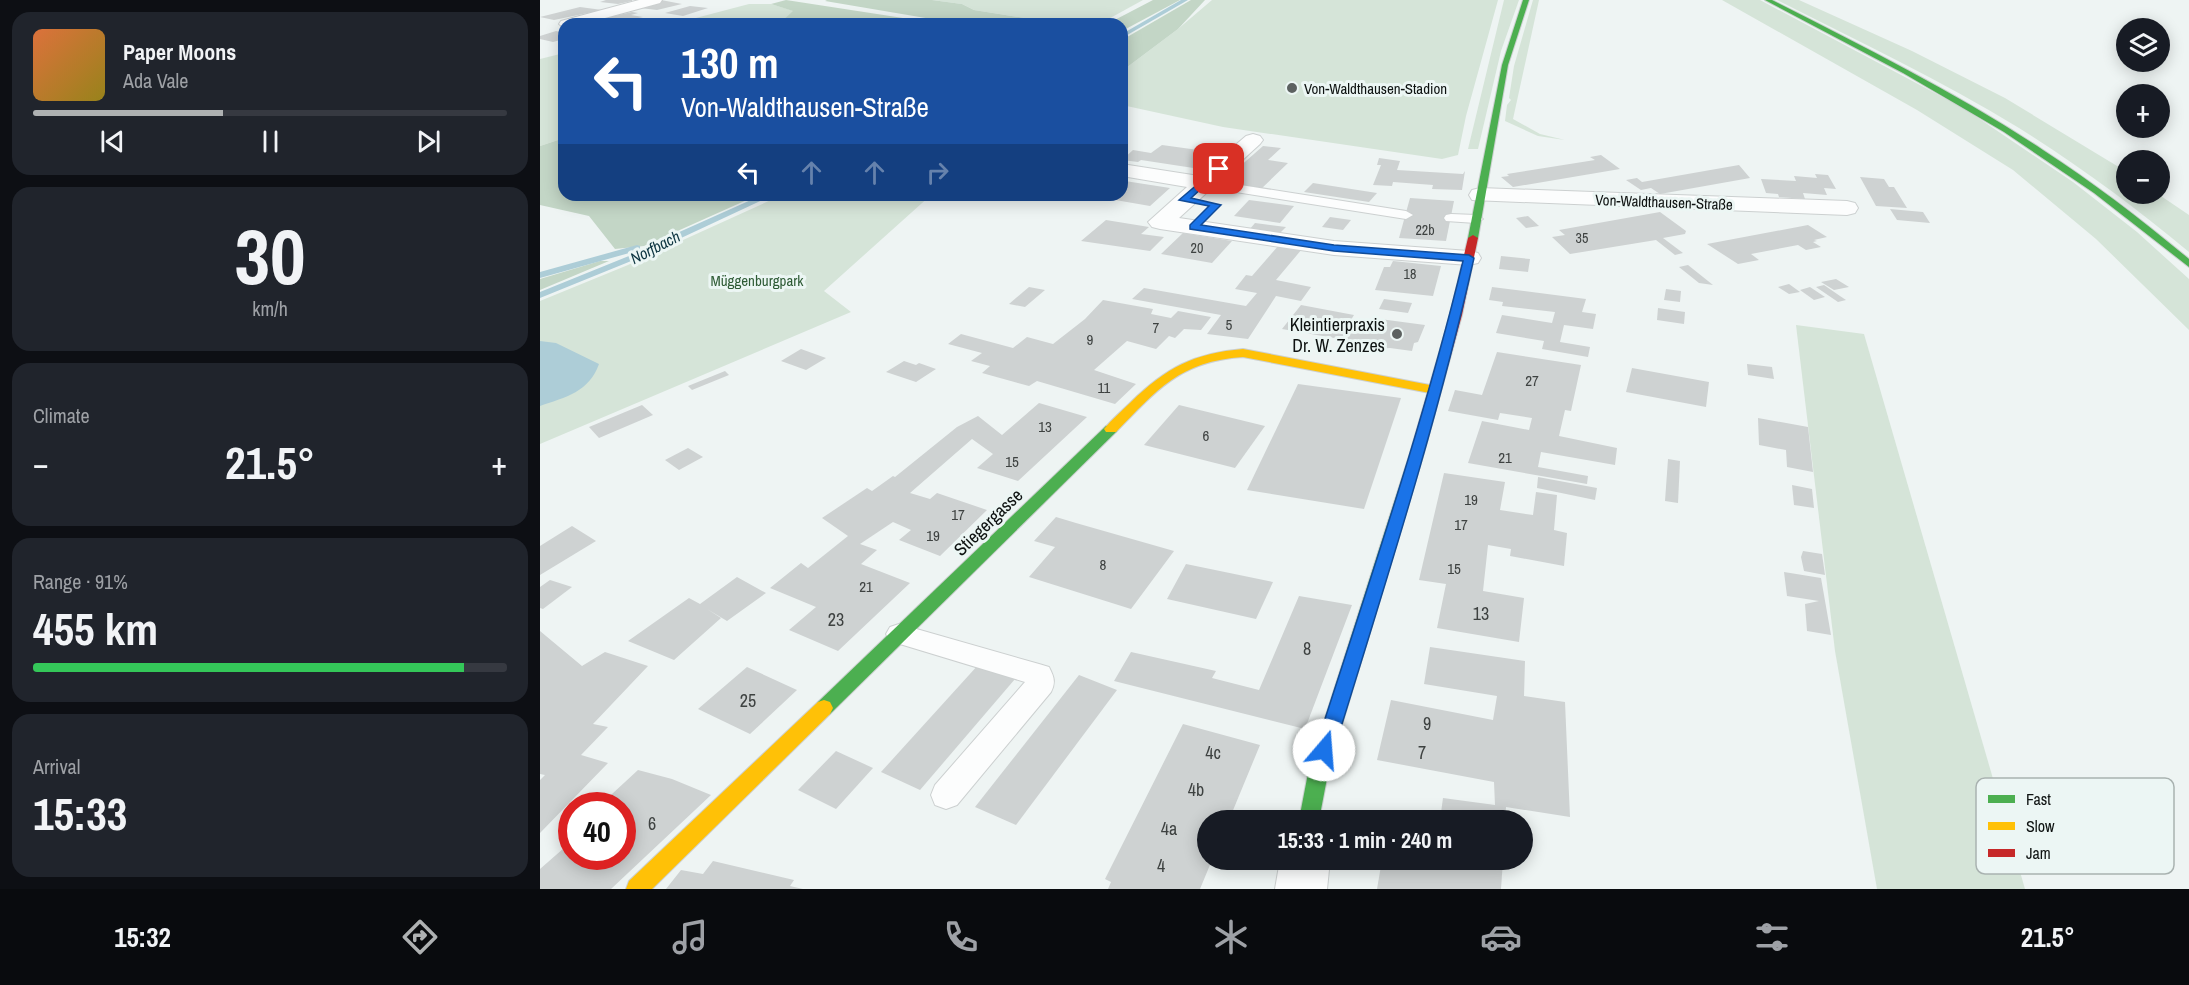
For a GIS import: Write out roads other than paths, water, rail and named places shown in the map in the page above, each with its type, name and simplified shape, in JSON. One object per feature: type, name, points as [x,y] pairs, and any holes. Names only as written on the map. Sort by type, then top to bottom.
[{"type":"street","points":[[588,18],[655,0]]},
{"type":"street","points":[[1312,810],[1319,768],[1435,390],[1469,258],[1505,65],[1526,0]]},
{"type":"street","points":[[1768,0],[1924,80],[2001,125],[2093,187],[2189,264]]},
{"type":"street","points":[[548,29],[558,26]]},
{"type":"street","points":[[1253,140],[1160,222],[1334,248],[1469,258]]},
{"type":"street","points":[[1128,171],[1203,183]]},
{"type":"street","name":"Von-Waldthausen-Straße","points":[[1480,195],[1848,208]]},
{"type":"street","points":[[1184,200],[1216,205],[1193,227]]},
{"type":"street","name":"Stiegergasse","points":[[637,889],[1155,386],[1186,362],[1213,353],[1243,353],[1435,390]]},
{"type":"street","points":[[1301,889],[1304,870]]},
{"type":"lane","points":[[1203,183],[1406,215]]},
{"type":"lane","points":[[1451,218],[1476,219]]},
{"type":"lane","points":[[899,634],[1039,675],[1041,684],[946,795]]},
{"type":"water","points":[[540,341],[556,343],[599,364],[589,381],[576,392],[540,406]]},
{"type":"waterway","name":"Norfbach","points":[[1128,33],[1185,0]]},
{"type":"waterway","name":"Norfbach","points":[[540,295],[675,240],[660,244],[756,201]]},
{"type":"waterway","points":[[540,275],[637,248]]},
{"type":"place","name":"Von-Waldthausen-Stadion","points":[[1292,88]]},
{"type":"place","name":"Kleintierpraxis Dr. W. Zenzes","points":[[1397,334]]},
{"type":"park label","name":"Müggenburgpark","points":[[757,280]]}]
